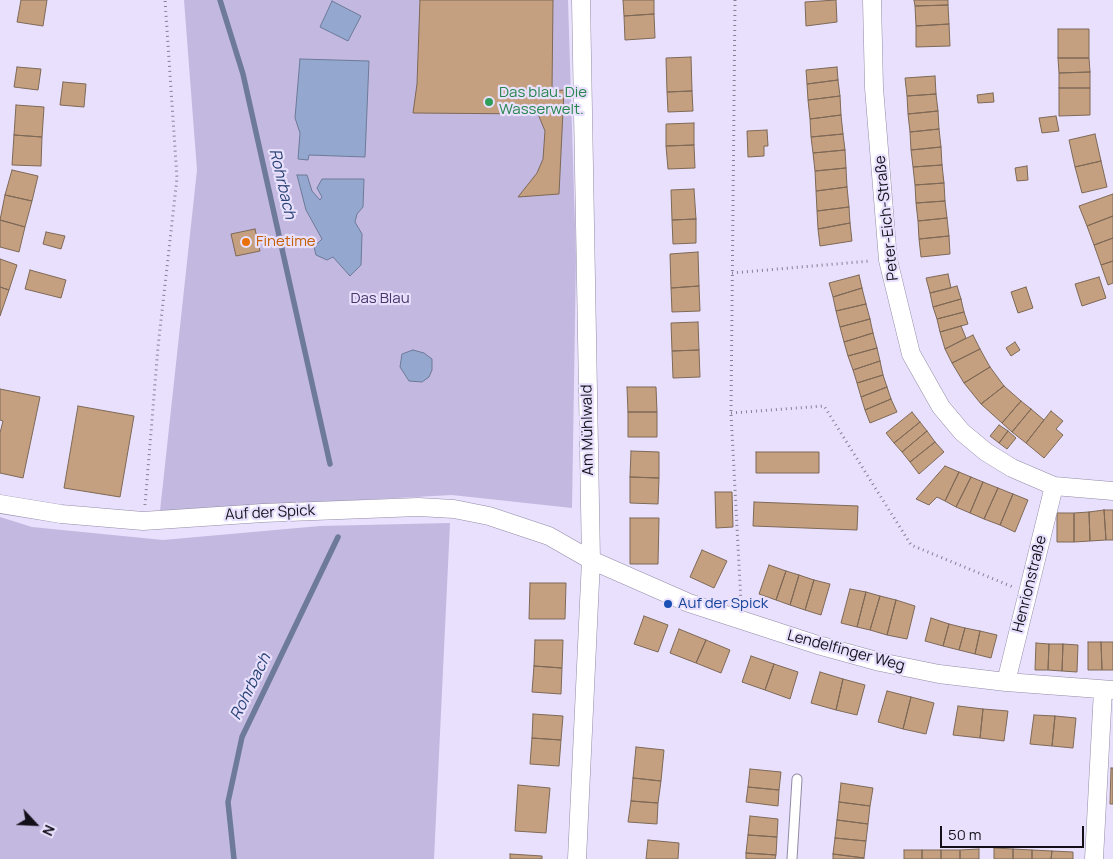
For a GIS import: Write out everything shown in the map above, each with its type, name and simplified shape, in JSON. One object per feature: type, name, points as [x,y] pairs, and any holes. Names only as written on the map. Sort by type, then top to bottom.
[{"type":"street","name":"Am Mühlwald","points":[[577,859],[591,560],[581,0]]},
{"type":"street","name":"Peter-Eich-Straße","points":[[872,0],[874,88],[888,260],[911,354],[941,407],[962,432],[986,452],[1012,468],[1054,486],[1113,491]]},
{"type":"street","name":"Henrionstraße","points":[[1006,682],[1054,486]]},
{"type":"street","name":"Auf der Spick","points":[[0,504],[61,514],[143,521],[379,508],[418,507],[454,509],[489,516],[549,536],[591,560]]},
{"type":"street","name":"Lendelfinger Weg","points":[[591,560],[689,602],[742,621],[880,662],[939,674],[1006,682],[1108,690]]},
{"type":"street","points":[[1094,859],[1108,690]]},
{"type":"lane","points":[[792,859],[797,779]]},
{"type":"path","points":[[143,521],[158,346],[177,178],[165,0]]},
{"type":"path","points":[[735,0],[731,412],[742,621]]},
{"type":"path","points":[[732,273],[888,260]]},
{"type":"path","points":[[731,412],[824,406],[911,545],[1027,593]]},
{"type":"green space","name":"Das Blau","points":[[184,0],[568,0],[576,257],[572,508],[452,495],[160,511],[197,170]]},
{"type":"green space","points":[[0,517],[32,527],[163,540],[320,526],[450,523],[434,859],[0,859]]},
{"type":"water","points":[[332,1],[361,16],[348,41],[320,27]]},
{"type":"water","points":[[300,59],[369,61],[365,157],[309,155],[308,160],[298,159],[300,133],[295,118]]},
{"type":"water","points":[[297,175],[307,175],[312,191],[320,200],[322,197],[317,188],[322,179],[364,179],[363,207],[357,214],[355,222],[362,234],[361,265],[350,276],[333,257],[327,260],[316,255],[314,247],[322,239],[306,210]]},
{"type":"water","points":[[413,350],[424,353],[432,359],[432,370],[429,377],[422,382],[409,381],[400,367],[402,354]]},
{"type":"building","points":[[21,0],[47,0],[43,26],[17,22]]},
{"type":"building","name":"Das blau. Die Wasserwelt.","points":[[420,0],[553,0],[552,91],[564,90],[559,194],[518,197],[537,173],[543,159],[545,131],[538,114],[413,113],[417,84]]},
{"type":"building","points":[[623,0],[654,0],[654,14],[624,16]]},
{"type":"building","points":[[836,0],[837,22],[806,26],[805,2]]},
{"type":"building","points":[[914,0],[948,0],[948,5],[915,6]]},
{"type":"building","points":[[948,5],[949,24],[916,26],[915,6]]},
{"type":"building","points":[[654,14],[655,38],[625,40],[624,16]]},
{"type":"building","points":[[949,24],[950,46],[916,47],[916,26]]},
{"type":"building","points":[[1058,29],[1089,29],[1089,58],[1058,58]]},
{"type":"building","points":[[691,57],[692,91],[667,92],[666,58]]},
{"type":"building","points":[[1058,58],[1089,58],[1090,72],[1059,73]]},
{"type":"building","points":[[17,67],[41,69],[38,90],[14,87]]},
{"type":"building","points":[[837,67],[838,80],[807,84],[806,70]]},
{"type":"building","points":[[1090,72],[1090,88],[1059,88],[1059,73]]},
{"type":"building","points":[[935,76],[936,94],[907,96],[905,78]]},
{"type":"building","points":[[838,80],[840,96],[808,100],[807,84]]},
{"type":"building","points":[[63,82],[86,84],[84,107],[60,105]]},
{"type":"building","points":[[1059,88],[1090,88],[1090,115],[1059,116]]},
{"type":"building","points":[[692,91],[693,111],[668,112],[667,92]]},
{"type":"building","points":[[993,93],[994,102],[978,103],[977,95]]},
{"type":"building","points":[[936,94],[938,111],[908,114],[907,96]]},
{"type":"building","points":[[840,96],[841,115],[810,119],[808,100]]},
{"type":"building","points":[[16,105],[44,107],[42,137],[14,135]]},
{"type":"building","points":[[938,111],[939,129],[910,132],[908,114]]},
{"type":"building","points":[[841,115],[843,134],[811,137],[810,119]]},
{"type":"building","points":[[1056,116],[1059,131],[1042,133],[1039,118]]},
{"type":"building","points":[[694,123],[694,145],[666,146],[666,124]]},
{"type":"building","points":[[939,129],[941,147],[911,150],[910,132]]},
{"type":"building","points":[[767,130],[768,146],[764,146],[764,156],[748,157],[747,131]]},
{"type":"building","points":[[843,134],[845,150],[813,153],[811,137]]},
{"type":"building","points":[[1095,134],[1101,161],[1075,167],[1069,140]]},
{"type":"building","points":[[14,135],[42,137],[41,166],[12,165]]},
{"type":"building","points":[[694,145],[695,168],[668,169],[666,146]]},
{"type":"building","points":[[941,147],[942,165],[913,167],[911,150]]},
{"type":"building","points":[[845,150],[846,168],[815,171],[813,153]]},
{"type":"building","points":[[1101,161],[1107,187],[1082,193],[1075,167]]},
{"type":"building","points":[[942,165],[944,183],[915,185],[913,167]]},
{"type":"building","points":[[1027,166],[1028,180],[1017,181],[1015,168]]},
{"type":"building","points":[[846,168],[847,187],[816,191],[815,171]]},
{"type":"building","points":[[12,170],[38,176],[32,201],[5,195]]},
{"type":"building","points":[[944,183],[945,201],[916,203],[915,185]]},
{"type":"building","points":[[847,187],[849,207],[817,211],[816,191]]},
{"type":"building","points":[[694,189],[696,219],[672,220],[671,190]]},
{"type":"building","points":[[1113,194],[1113,216],[1087,226],[1079,206]]},
{"type":"building","points":[[5,195],[32,201],[25,227],[0,220]]},
{"type":"building","points":[[945,201],[947,218],[918,221],[916,203]]},
{"type":"building","points":[[849,207],[850,223],[818,229],[817,211]]},
{"type":"building","points":[[1113,216],[1113,238],[1094,245],[1087,226]]},
{"type":"building","points":[[947,218],[949,236],[919,239],[918,221]]},
{"type":"building","points":[[696,219],[696,243],[673,244],[672,220]]},
{"type":"building","points":[[0,220],[25,227],[19,252],[0,247]]},
{"type":"building","points":[[850,223],[852,241],[820,246],[818,229]]},
{"type":"building","name":"Finetime","points":[[255,229],[260,251],[236,256],[231,234]]},
{"type":"building","points":[[46,232],[65,236],[61,249],[43,244]]},
{"type":"building","points":[[949,236],[950,254],[921,257],[919,239]]},
{"type":"building","points":[[1113,238],[1113,261],[1101,265],[1094,245]]},
{"type":"building","points":[[698,252],[699,286],[671,288],[670,254]]},
{"type":"building","points":[[0,259],[17,265],[9,290],[0,287]]},
{"type":"building","points":[[1113,261],[1113,283],[1108,285],[1101,265]]},
{"type":"building","points":[[30,270],[66,280],[61,298],[25,289]]},
{"type":"building","points":[[948,274],[951,288],[930,293],[926,278]]},
{"type":"building","points":[[859,275],[862,288],[833,297],[829,283]]},
{"type":"building","points":[[1099,277],[1106,298],[1082,306],[1075,284]]},
{"type":"building","points":[[699,286],[700,311],[672,312],[671,288]]},
{"type":"building","points":[[957,286],[961,299],[933,307],[930,293]]},
{"type":"building","points":[[0,287],[9,290],[0,316]]},
{"type":"building","points":[[1026,287],[1033,308],[1018,313],[1011,292]]},
{"type":"building","points":[[862,288],[866,304],[836,311],[833,297]]},
{"type":"building","points":[[961,299],[964,312],[937,319],[933,307]]},
{"type":"building","points":[[866,304],[870,319],[840,327],[836,311]]},
{"type":"building","points":[[964,312],[968,324],[940,332],[937,319]]},
{"type":"building","points":[[870,319],[873,333],[844,342],[840,327]]},
{"type":"building","points":[[698,322],[699,350],[672,351],[671,323]]},
{"type":"building","points":[[961,326],[966,338],[945,349],[940,332]]},
{"type":"building","points":[[873,333],[877,348],[848,356],[844,342]]},
{"type":"building","points":[[973,335],[980,349],[952,363],[945,349]]},
{"type":"building","points":[[1015,342],[1020,350],[1011,356],[1006,348]]},
{"type":"building","points":[[877,348],[880,361],[853,370],[848,356]]},
{"type":"building","points":[[980,349],[990,367],[964,383],[952,363]]},
{"type":"building","points":[[699,350],[700,377],[673,378],[672,351]]},
{"type":"building","points":[[880,361],[883,375],[857,383],[853,370]]},
{"type":"building","points":[[990,367],[1004,386],[981,404],[964,383]]},
{"type":"building","points":[[883,375],[887,387],[861,397],[857,383]]},
{"type":"building","points":[[1004,386],[1021,401],[1002,423],[981,404]]},
{"type":"building","points":[[627,387],[656,387],[657,412],[628,412]]},
{"type":"building","points":[[887,387],[891,399],[865,410],[861,397]]},
{"type":"building","points":[[0,389],[40,397],[23,478],[0,473],[0,433],[3,421],[0,420]]},
{"type":"building","points":[[891,399],[897,412],[870,423],[865,410]]},
{"type":"building","points":[[1021,401],[1031,409],[1012,432],[1002,423]]},
{"type":"building","points":[[78,406],[134,416],[120,497],[64,488]]},
{"type":"building","points":[[1031,409],[1044,420],[1026,443],[1012,432]]},
{"type":"building","points":[[1051,411],[1063,421],[1056,429],[1063,435],[1044,458],[1026,443]]},
{"type":"building","points":[[628,412],[657,412],[657,437],[628,437]]},
{"type":"building","points":[[912,412],[920,422],[894,443],[886,433]]},
{"type":"building","points":[[920,422],[927,431],[902,452],[894,443]]},
{"type":"building","points":[[999,425],[1008,431],[999,443],[990,436]]},
{"type":"building","points":[[927,431],[935,442],[910,462],[902,452]]},
{"type":"building","points":[[1008,431],[1016,438],[1007,449],[999,443]]},
{"type":"building","points":[[935,442],[944,452],[919,474],[910,462]]},
{"type":"building","points":[[631,451],[659,452],[659,478],[630,477]]},
{"type":"building","points":[[756,452],[819,452],[819,473],[756,473]]},
{"type":"building","points":[[945,466],[959,472],[945,501],[937,497],[929,505],[916,499]]},
{"type":"building","points":[[959,472],[971,477],[956,507],[945,501]]},
{"type":"building","points":[[630,477],[659,478],[658,504],[630,503]]},
{"type":"building","points":[[971,477],[983,482],[970,513],[956,507]]},
{"type":"building","points":[[983,482],[998,488],[984,519],[970,513]]},
{"type":"building","points":[[998,488],[1013,494],[1000,525],[984,519]]},
{"type":"building","points":[[715,492],[732,492],[733,527],[716,528]]},
{"type":"building","points":[[1013,494],[1028,500],[1015,532],[1000,525]]},
{"type":"building","points":[[754,502],[858,506],[857,530],[753,526]]},
{"type":"building","points":[[1104,510],[1106,540],[1090,541],[1089,512]]},
{"type":"building","points":[[1104,510],[1113,510],[1113,540],[1106,540]]},
{"type":"building","points":[[1089,512],[1090,541],[1074,542],[1074,513]]},
{"type":"building","points":[[1057,513],[1074,513],[1074,542],[1057,542]]},
{"type":"building","points":[[630,518],[659,518],[658,564],[630,564]]},
{"type":"building","points":[[702,550],[727,561],[714,588],[690,577]]},
{"type":"building","points":[[769,565],[786,571],[776,600],[759,594]]},
{"type":"building","points":[[786,571],[799,575],[790,605],[776,600]]},
{"type":"building","points":[[799,575],[814,580],[805,610],[790,605]]},
{"type":"building","points":[[814,580],[830,584],[821,615],[805,610]]},
{"type":"building","points":[[530,583],[566,583],[565,619],[529,619]]},
{"type":"building","points":[[850,589],[866,592],[857,627],[841,623]]},
{"type":"building","points":[[866,592],[880,596],[870,630],[857,627]]},
{"type":"building","points":[[880,596],[896,600],[887,635],[870,630]]},
{"type":"building","points":[[896,600],[915,606],[907,639],[887,635]]},
{"type":"building","points":[[644,616],[668,625],[658,652],[634,644]]},
{"type":"building","points":[[931,618],[949,624],[943,646],[925,641]]},
{"type":"building","points":[[949,624],[965,628],[959,650],[943,646]]},
{"type":"building","points":[[965,628],[980,631],[975,654],[959,650]]},
{"type":"building","points":[[679,629],[706,640],[696,663],[670,653]]},
{"type":"building","points":[[980,631],[997,635],[991,658],[975,654]]},
{"type":"building","points":[[535,640],[563,640],[562,668],[534,666]]},
{"type":"building","points":[[706,640],[730,650],[721,673],[696,663]]},
{"type":"building","points":[[1088,642],[1101,642],[1102,670],[1088,670]]},
{"type":"building","points":[[1101,642],[1113,642],[1113,670],[1102,670]]},
{"type":"building","points":[[1036,643],[1049,644],[1048,670],[1035,670]]},
{"type":"building","points":[[1049,644],[1063,644],[1062,671],[1048,670]]},
{"type":"building","points":[[1063,644],[1078,645],[1077,672],[1062,671]]},
{"type":"building","points":[[751,656],[774,664],[765,690],[742,682]]},
{"type":"building","points":[[774,664],[798,672],[790,699],[765,690]]},
{"type":"building","points":[[534,666],[562,668],[561,694],[532,692]]},
{"type":"building","points":[[820,672],[843,679],[836,710],[811,703]]},
{"type":"building","points":[[843,679],[865,685],[857,715],[836,710]]},
{"type":"building","points":[[887,691],[911,697],[903,729],[878,722]]},
{"type":"building","points":[[911,697],[934,703],[926,734],[903,729]]},
{"type":"building","points":[[958,706],[983,709],[980,738],[953,735]]},
{"type":"building","points":[[983,709],[1008,711],[1004,741],[980,738]]},
{"type":"building","points":[[533,714],[563,716],[561,740],[532,738]]},
{"type":"building","points":[[1034,715],[1055,716],[1052,746],[1030,744]]},
{"type":"building","points":[[1055,716],[1076,718],[1073,748],[1052,746]]},
{"type":"building","points":[[532,738],[561,740],[559,766],[530,764]]},
{"type":"building","points":[[636,747],[664,750],[661,781],[633,778]]},
{"type":"building","points":[[1111,768],[1113,768],[1113,804],[1110,804]]},
{"type":"building","points":[[750,769],[781,772],[779,790],[748,787]]},
{"type":"building","points":[[633,778],[661,781],[658,803],[631,801]]},
{"type":"building","points":[[841,783],[873,788],[870,806],[839,802]]},
{"type":"building","points":[[518,785],[550,788],[546,833],[515,831]]},
{"type":"building","points":[[748,787],[779,790],[778,806],[746,802]]},
{"type":"building","points":[[631,801],[658,803],[657,824],[628,822]]},
{"type":"building","points":[[839,802],[870,806],[868,824],[837,820]]},
{"type":"building","points":[[750,816],[778,819],[777,837],[748,835]]},
{"type":"building","points":[[837,820],[868,824],[866,841],[835,838]]},
{"type":"building","points":[[748,835],[777,837],[776,855],[746,853]]},
{"type":"building","points":[[835,838],[866,841],[864,858],[833,854]]},
{"type":"building","points":[[648,840],[679,843],[678,859],[646,859]]},
{"type":"building","points":[[994,848],[1013,849],[1013,859],[994,859]]},
{"type":"building","points":[[979,849],[979,859],[960,859],[960,850]]},
{"type":"building","points":[[1013,849],[1032,850],[1032,859],[1013,859]]},
{"type":"building","points":[[904,850],[922,850],[922,859],[904,859]]},
{"type":"building","points":[[922,850],[941,850],[941,859],[922,859]]},
{"type":"building","points":[[941,850],[960,850],[960,859],[941,859]]},
{"type":"building","points":[[1032,850],[1052,851],[1051,859],[1032,859]]},
{"type":"building","points":[[1052,851],[1073,852],[1073,859],[1051,859]]},
{"type":"building","points":[[746,853],[776,855],[775,859],[746,859]]},
{"type":"building","points":[[510,854],[542,856],[542,859],[510,859]]},
{"type":"building","points":[[833,854],[864,858],[864,859],[833,859]]},
{"type":"waterway","name":"Rohrbach","points":[[220,0],[243,74],[330,464]]},
{"type":"waterway","name":"Rohrbach","points":[[234,859],[228,802],[242,737],[338,537]]},
{"type":"place","name":"Das blau. Die Wasserwelt.","points":[[489,102]]},
{"type":"place","name":"Finetime","points":[[246,242]]},
{"type":"place","name":"Auf der Spick","points":[[668,604]]}]
